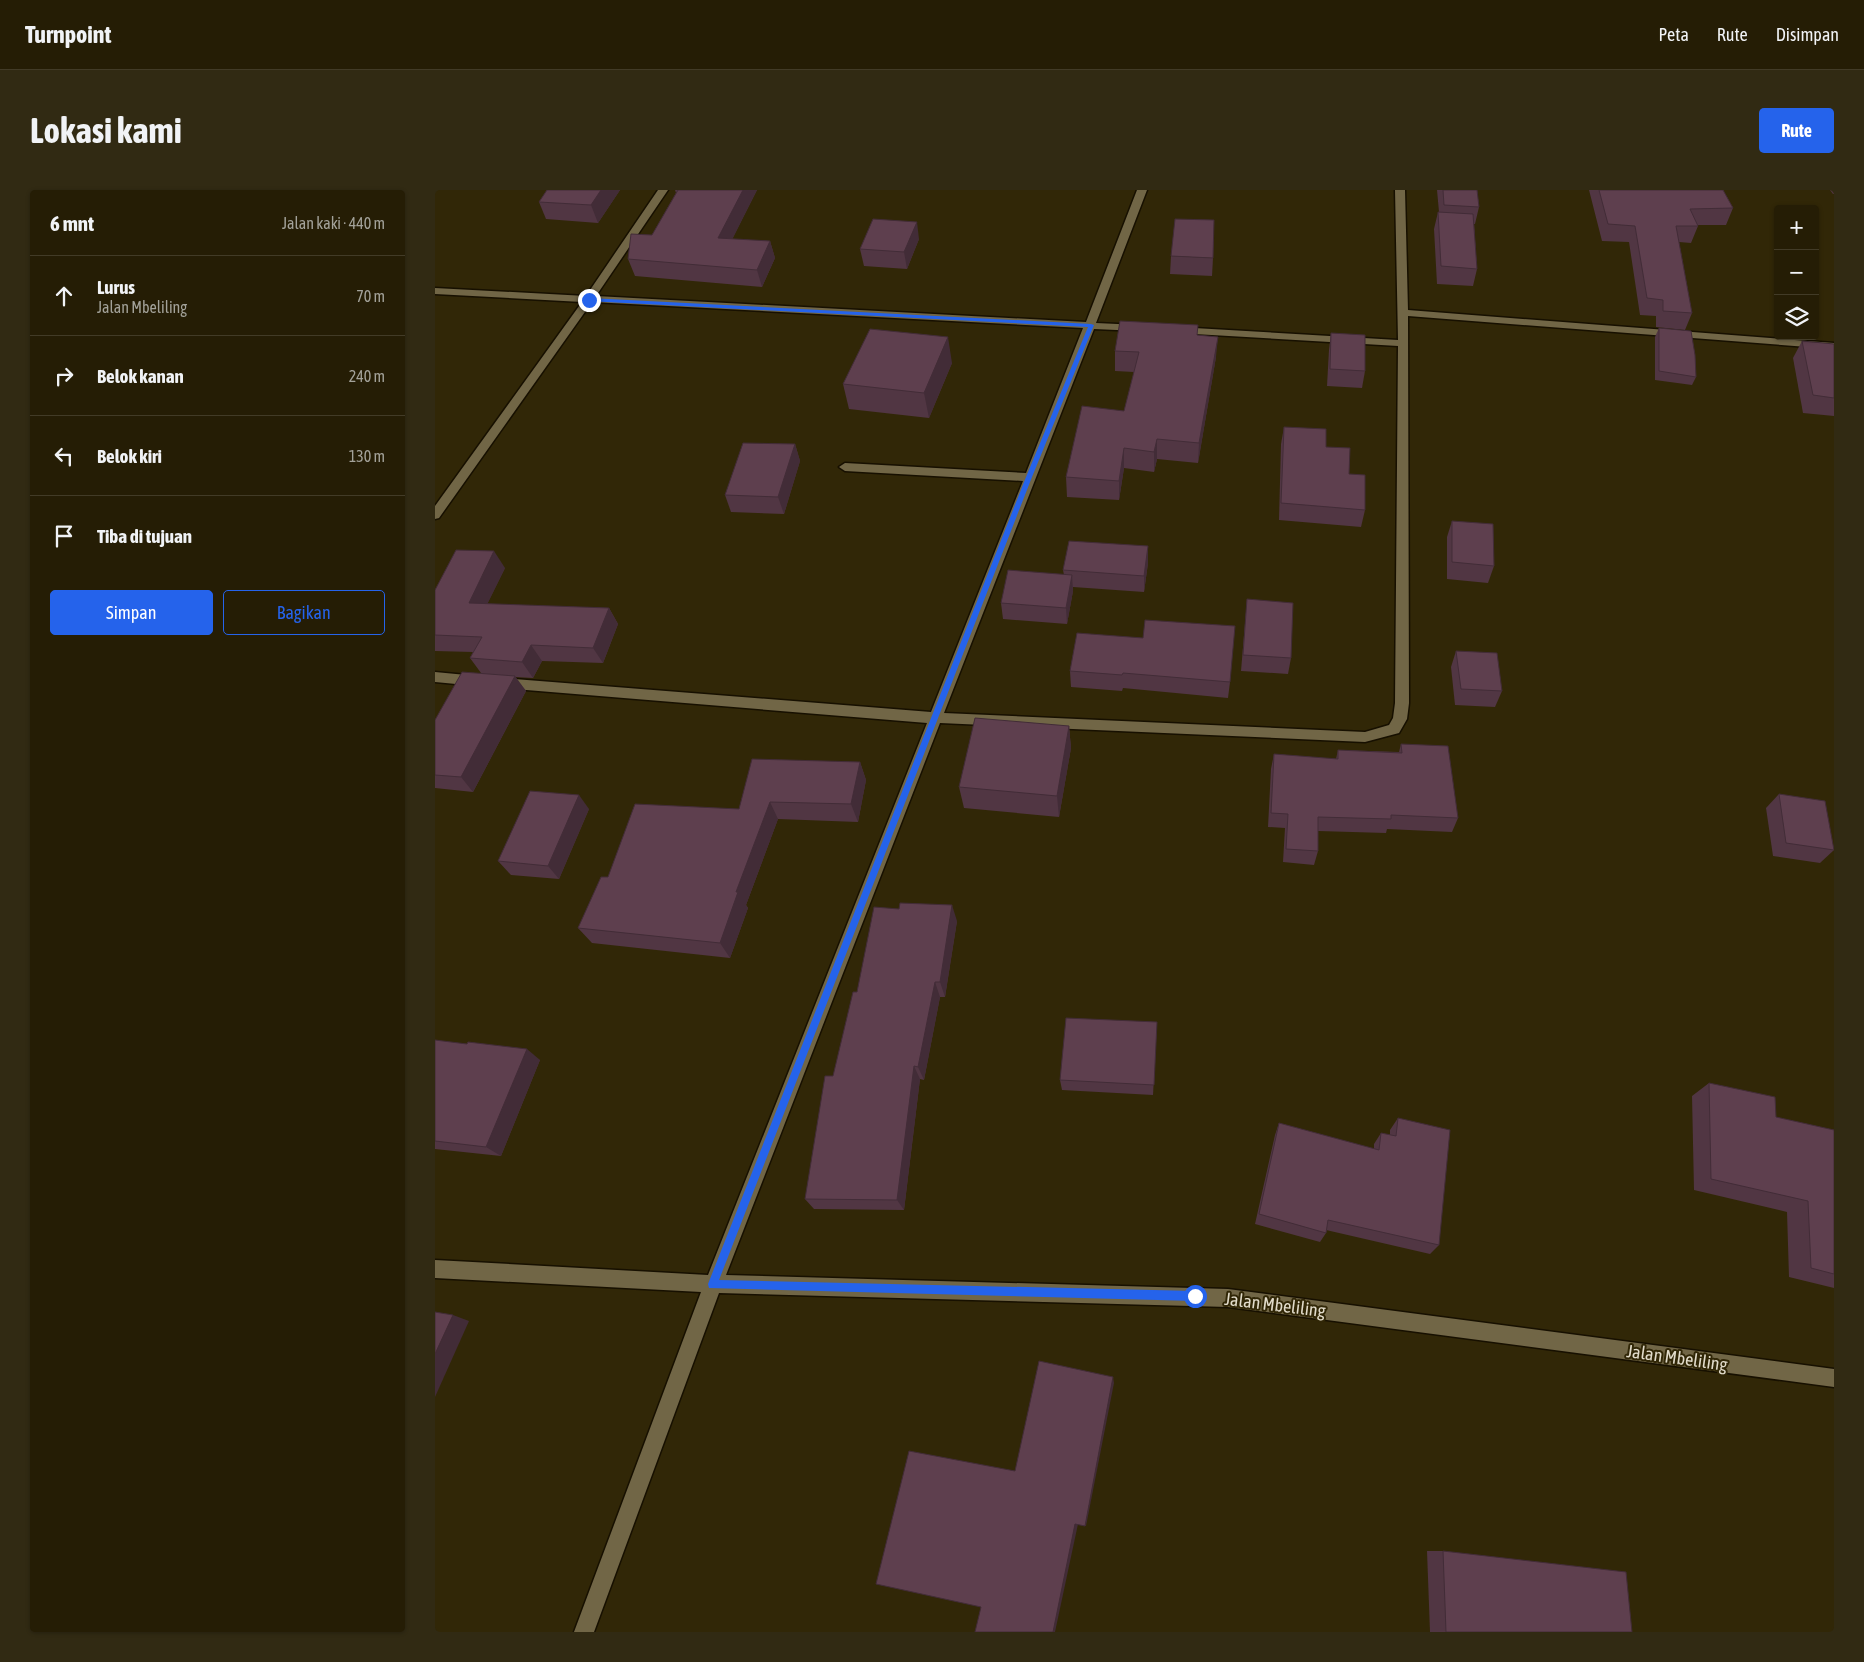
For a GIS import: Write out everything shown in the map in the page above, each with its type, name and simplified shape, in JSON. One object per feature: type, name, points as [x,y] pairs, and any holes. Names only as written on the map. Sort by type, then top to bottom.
[{"type":"street","points":[[435,515],[589,300],[663,190]]},
{"type":"street","points":[[584,1632],[713,1284],[934,718],[1091,325],[1142,190]]},
{"type":"street","points":[[435,677],[934,718],[1365,737],[1379,735],[1395,729],[1400,719],[1402,703],[1403,313],[1400,190]]},
{"type":"street","points":[[435,291],[1149,329]]},
{"type":"street","points":[[1403,313],[1834,346]]},
{"type":"street","points":[[1169,330],[1403,343]]},
{"type":"street","points":[[845,466],[1029,477]]},
{"type":"street","name":"Jalan Mbeliling","points":[[435,1269],[713,1284],[1228,1298],[1834,1378]]},
{"type":"building","points":[[547,190],[601,190],[591,205],[539,202]]},
{"type":"building","points":[[678,190],[743,190],[718,238],[770,241],[757,270],[628,259],[631,234],[652,235]]},
{"type":"building","points":[[1443,190],[1477,190],[1479,207],[1444,205]]},
{"type":"building","points":[[1599,190],[1723,190],[1733,208],[1690,209],[1698,226],[1676,226],[1692,313],[1663,311],[1663,300],[1647,298],[1635,226],[1608,224]]},
{"type":"building","points":[[1438,212],[1473,214],[1477,269],[1441,266]]},
{"type":"building","points":[[873,219],[917,222],[904,252],[860,249]]},
{"type":"building","points":[[1175,219],[1214,220],[1213,258],[1171,256]]},
{"type":"building","points":[[1120,321],[1198,325],[1197,335],[1218,337],[1199,443],[1157,439],[1154,452],[1124,448],[1119,481],[1066,477],[1082,406],[1124,411],[1139,352],[1115,351]]},
{"type":"building","points":[[1659,328],[1691,331],[1696,377],[1659,371]]},
{"type":"building","points":[[870,329],[948,337],[924,393],[843,384]]},
{"type":"building","points":[[1331,333],[1365,335],[1365,371],[1330,369]]},
{"type":"building","points":[[1802,341],[1834,344],[1834,398],[1813,395]]},
{"type":"building","points":[[1284,427],[1326,429],[1326,447],[1350,448],[1349,474],[1365,475],[1365,510],[1281,503]]},
{"type":"building","points":[[743,443],[795,444],[778,497],[725,495]]},
{"type":"building","points":[[1452,521],[1493,524],[1494,566],[1452,562]]},
{"type":"building","points":[[1069,541],[1148,546],[1144,576],[1063,570]]},
{"type":"building","points":[[456,550],[494,551],[469,603],[609,608],[593,648],[531,645],[522,662],[470,658],[482,637],[435,635],[435,590]]},
{"type":"building","points":[[1008,570],[1072,575],[1066,608],[1001,603]]},
{"type":"building","points":[[1247,599],[1293,603],[1291,658],[1243,655]]},
{"type":"building","points":[[1145,620],[1235,626],[1230,682],[1123,673],[1122,675],[1070,671],[1077,633],[1143,638]]},
{"type":"building","points":[[1456,651],[1497,653],[1502,691],[1461,689]]},
{"type":"building","points":[[462,672],[515,676],[461,777],[435,775],[435,720]]},
{"type":"building","points":[[975,718],[1069,726],[1057,796],[959,787]]},
{"type":"building","points":[[1401,744],[1448,746],[1458,818],[1391,815],[1391,819],[1318,817],[1318,851],[1286,849],[1288,814],[1271,813],[1274,754],[1338,759],[1338,750],[1402,753]]},
{"type":"building","points":[[752,759],[860,762],[851,804],[770,802],[736,892],[738,892],[720,943],[578,928],[601,877],[608,877],[635,804],[739,809]]},
{"type":"building","points":[[530,791],[579,795],[548,866],[498,861]]},
{"type":"building","points":[[1779,794],[1825,801],[1834,850],[1786,843]]},
{"type":"building","points":[[900,903],[952,905],[940,982],[935,982],[918,1067],[914,1066],[897,1200],[805,1199],[825,1076],[833,1076],[853,992],[857,992],[874,907],[899,909]]},
{"type":"building","points":[[1066,1018],[1157,1022],[1154,1085],[1060,1080]]},
{"type":"building","points":[[435,1040],[527,1049],[486,1147],[435,1141]]},
{"type":"building","points":[[1709,1083],[1775,1097],[1776,1117],[1834,1130],[1834,1274],[1811,1268],[1808,1201],[1711,1179]]},
{"type":"building","points":[[1398,1118],[1450,1130],[1439,1245],[1328,1220],[1326,1233],[1259,1214],[1279,1123],[1379,1150],[1381,1133],[1396,1136]]},
{"type":"building","points":[[435,1312],[453,1315],[435,1354]]},
{"type":"building","points":[[1039,1361],[1113,1377],[1085,1526],[1075,1524],[1053,1632],[975,1632],[981,1607],[876,1584],[909,1451],[1015,1471]]},
{"type":"building","points":[[1443,1551],[1626,1572],[1632,1632],[1446,1632]]},
{"type":"route","points":[[589,300],[1091,325],[1029,477],[713,1284],[1195,1296]]}]
